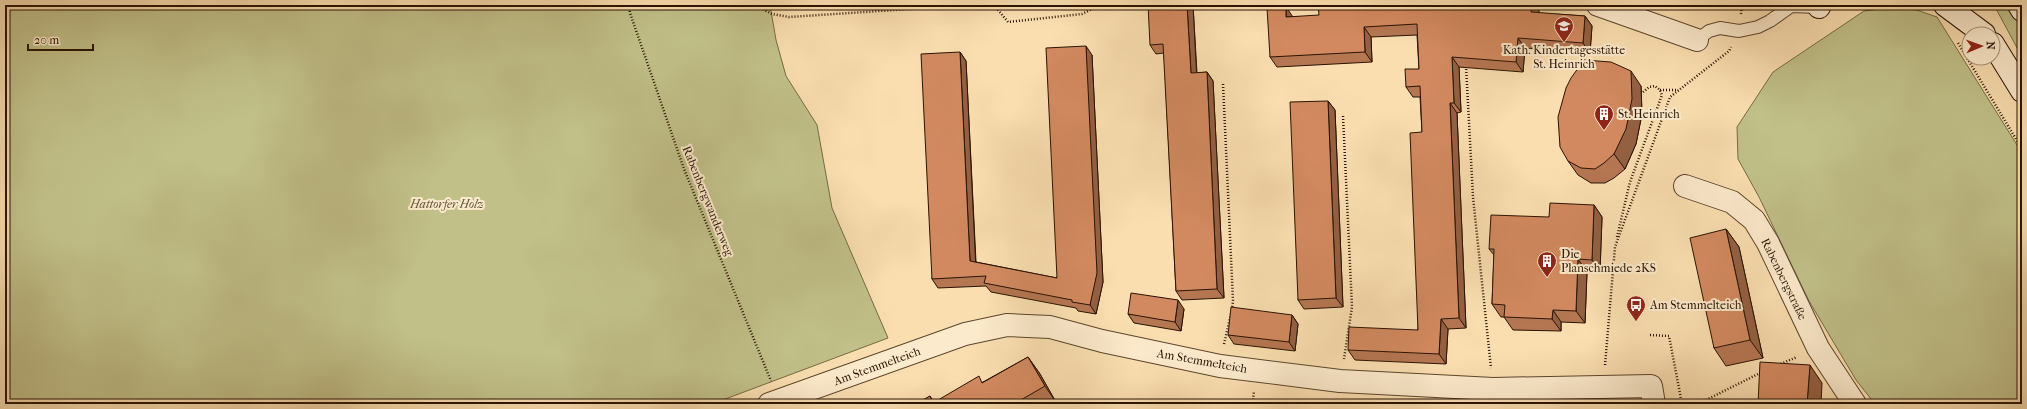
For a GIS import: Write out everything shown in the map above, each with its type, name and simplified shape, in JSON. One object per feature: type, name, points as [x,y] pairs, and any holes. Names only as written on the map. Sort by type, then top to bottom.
[{"type":"street","points":[[1598,5],[1697,40]]},
{"type":"street","points":[[1945,5],[1973,26]]},
{"type":"street","points":[[1972,5],[1983,26]]},
{"type":"street","points":[[2019,5],[2022,10]]},
{"type":"street","points":[[2001,57],[2022,91]]},
{"type":"street","name":"Rabenbergstraße","points":[[1685,186],[1732,202],[1754,220],[1768,243],[1818,348],[1855,404]]},
{"type":"street","name":"Am Stemmelteich","points":[[774,402],[965,334],[1007,325],[1050,327],[1102,341],[1220,366],[1340,381],[1493,390],[1603,387],[1652,395]]},
{"type":"lane","points":[[1697,40],[1709,31],[1720,28],[1739,31],[1758,27],[1770,21],[1791,6],[1820,6]]},
{"type":"path","name":"Rabenbergwanderweg","points":[[629,5],[630,13],[684,169],[774,402]]},
{"type":"path","points":[[755,5],[772,14],[789,17],[971,5]]},
{"type":"path","points":[[994,5],[1008,22],[1082,14],[1100,5]]},
{"type":"path","points":[[1954,38],[2022,149]]},
{"type":"path","points":[[1615,247],[1670,97],[1729,51]]},
{"type":"path","points":[[1466,64],[1473,197],[1493,390]]},
{"type":"path","points":[[1220,366],[1233,301],[1223,84]]},
{"type":"path","points":[[1603,387],[1615,247],[1630,182],[1662,95],[1660,90],[1655,86],[1649,86],[1642,93]]},
{"type":"path","points":[[1660,90],[1679,90]]},
{"type":"path","points":[[1340,381],[1352,307],[1343,116]]},
{"type":"path","points":[[1650,335],[1669,336],[1682,404]]},
{"type":"path","points":[[1773,367],[1818,348]]},
{"type":"path","points":[[1698,404],[1766,370]]},
{"type":"green space","name":"Hattorfer Holz","points":[[5,5],[770,5],[776,40],[786,76],[817,125],[832,208],[888,338],[712,404],[5,404]]},
{"type":"green space","points":[[1994,5],[2010,5],[2022,28],[2022,57]]},
{"type":"green space","points":[[1905,6],[1937,17],[1961,55],[1961,66],[1968,66],[2022,153],[2022,404],[1875,404],[1856,380],[1809,301],[1759,197],[1738,159],[1737,127],[1773,72],[1864,11]]},
{"type":"building","points":[[1148,5],[1187,5],[1191,73],[1207,72],[1217,289],[1176,291],[1163,44],[1150,45]]},
{"type":"building","points":[[1318,5],[1532,5],[1531,12],[1585,16],[1583,43],[1518,38],[1516,62],[1452,57],[1454,103],[1450,103],[1459,318],[1441,319],[1439,354],[1348,350],[1349,327],[1418,330],[1410,133],[1422,132],[1420,86],[1406,87],[1405,69],[1419,69],[1417,24],[1364,27],[1365,52],[1270,57],[1267,8],[1286,7],[1286,17],[1319,15]]},
{"type":"building","points":[[1086,46],[1097,273],[1090,305],[1072,302],[1072,300],[984,283],[986,276],[932,279],[921,54],[960,52],[970,261],[1057,278],[1046,48]]},
{"type":"building","name":"St. Heinrich","points":[[1584,60],[1611,62],[1631,71],[1632,99],[1626,129],[1614,154],[1595,169],[1581,168],[1568,161],[1560,147],[1558,117],[1566,88],[1571,78]]},
{"type":"building","points":[[1328,101],[1336,298],[1298,300],[1290,102]]},
{"type":"building","name":"Die Planschmiede 2KS","points":[[1550,203],[1594,205],[1592,260],[1578,259],[1576,311],[1553,310],[1552,319],[1504,317],[1505,305],[1492,304],[1494,249],[1489,249],[1491,215],[1549,217]]},
{"type":"building","points":[[1726,229],[1750,340],[1714,348],[1690,238]]},
{"type":"building","points":[[1131,293],[1178,300],[1175,322],[1128,314]]},
{"type":"building","points":[[1231,307],[1292,315],[1289,342],[1228,335]]},
{"type":"building","points":[[1028,357],[1045,386],[1014,404],[916,404],[930,396],[933,403],[979,376],[982,383]]},
{"type":"building","points":[[1760,362],[1810,365],[1807,404],[1758,404]]},
{"type":"building","points":[[1155,400],[1160,404],[1152,404]]},
{"type":"place","name":"Kath. Kindertagesstätte St. Heinrich","points":[[1564,43]]},
{"type":"place","name":"St. Heinrich","points":[[1604,131]]},
{"type":"place","name":"Die Planschmiede 2KS","points":[[1547,278]]},
{"type":"place","name":"Am Stemmelteich","points":[[1636,322]]}]
